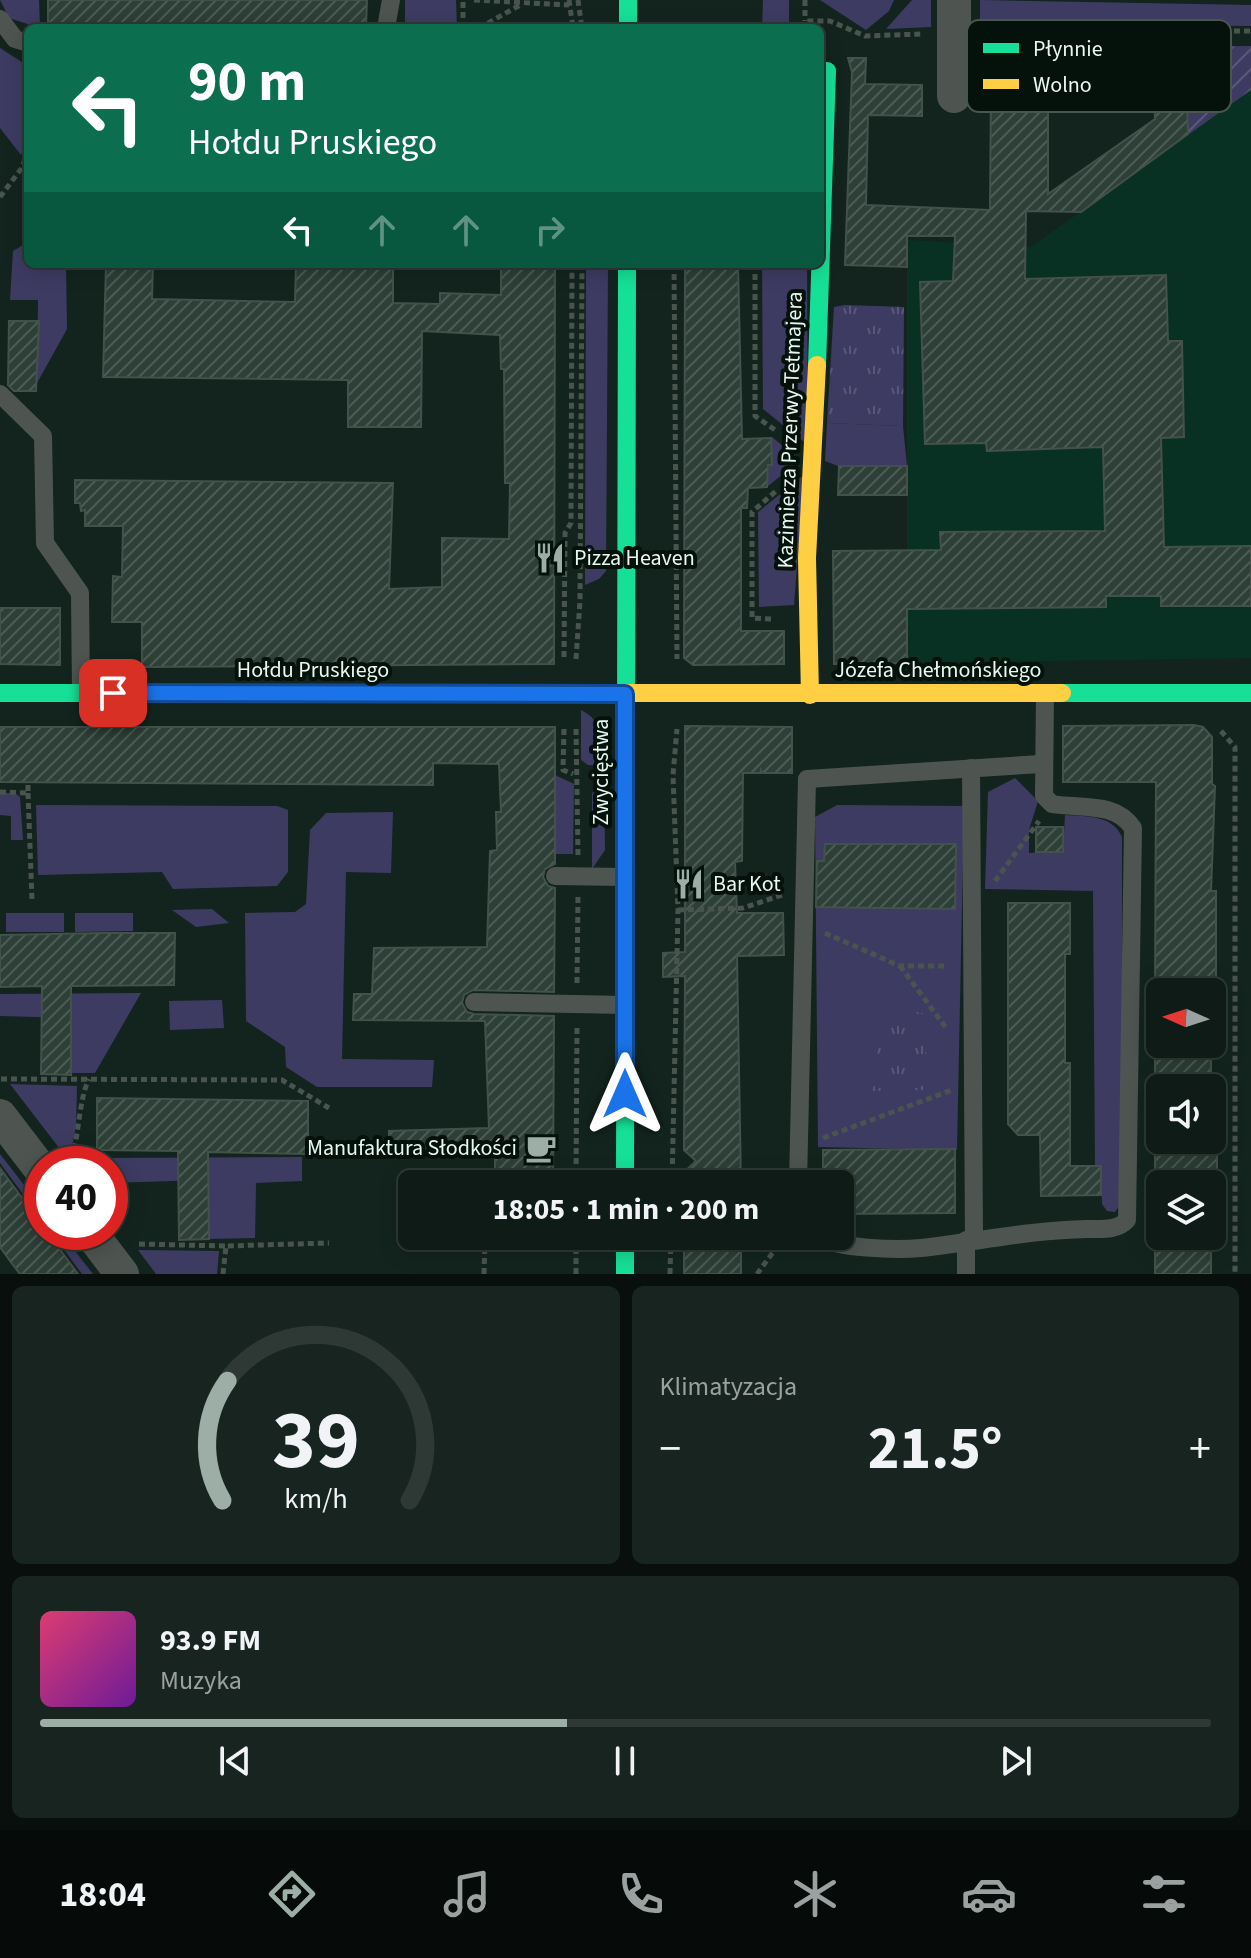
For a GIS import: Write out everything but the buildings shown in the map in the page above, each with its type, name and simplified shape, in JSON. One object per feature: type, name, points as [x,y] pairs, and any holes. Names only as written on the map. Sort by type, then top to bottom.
[{"type":"street","points":[[628,0],[628,24]]},
{"type":"street","points":[[953,16],[954,96]]},
{"type":"street","name":"Kazimierza Przerwy-Tetmajera","points":[[824,160],[827,71]]},
{"type":"street","name":"Zwycięstwa","points":[[625,1170],[627,268]]},
{"type":"street","name":"Kazimierza Przerwy-Tetmajera","points":[[810,695],[807,558],[820,268]]},
{"type":"street","name":"Hołdu Pruskiego","points":[[0,693],[625,694]]},
{"type":"street","name":"Józefa Chełmońskiego","points":[[625,694],[1251,693]]},
{"type":"street","points":[[0,1116],[24,1147]]},
{"type":"street","points":[[625,1250],[625,1274]]},
{"type":"lane","points":[[387,24],[391,0]]},
{"type":"lane","points":[[0,19],[15,39],[24,42]]},
{"type":"lane","points":[[0,394],[43,436],[45,543],[80,593],[81,693]]},
{"type":"lane","points":[[854,1245],[920,1248],[1052,1230],[1110,1229],[1122,1226],[1127,1220],[1133,828],[1125,817],[1106,808],[1052,804],[1044,796],[1041,764],[1045,694]]},
{"type":"lane","points":[[799,1170],[807,779],[1041,764]]},
{"type":"lane","points":[[966,1274],[970,1239],[973,1082],[971,768]]},
{"type":"lane","points":[[555,876],[625,877]]},
{"type":"lane","points":[[474,1002],[625,1005]]},
{"type":"path","points":[[463,0],[463,24]]},
{"type":"path","points":[[474,0],[523,4],[569,3],[572,24]]},
{"type":"path","points":[[578,0],[581,24]]},
{"type":"path","points":[[804,24],[805,0]]},
{"type":"path","points":[[486,24],[523,4]]},
{"type":"path","points":[[810,24],[830,21],[865,36],[953,16],[1032,20]]},
{"type":"path","points":[[1231,30],[1251,31]]},
{"type":"path","points":[[0,197],[24,162]]},
{"type":"path","points":[[564,672],[565,533],[571,523],[572,268]]},
{"type":"path","points":[[576,665],[580,609],[582,268]]},
{"type":"path","points":[[755,268],[755,416],[814,458],[752,512],[752,618],[808,620]]},
{"type":"path","points":[[564,634],[573,634]]},
{"type":"path","points":[[1207,692],[1207,720],[1235,747],[1235,1274]]},
{"type":"path","points":[[564,722],[563,770],[573,774]]},
{"type":"path","points":[[576,725],[578,871]]},
{"type":"path","points":[[28,781],[32,900]]},
{"type":"path","points":[[0,792],[28,793]]},
{"type":"path","points":[[972,913],[1052,804]]},
{"type":"path","points":[[577,996],[578,882]]},
{"type":"path","points":[[678,910],[743,908],[803,888]]},
{"type":"path","points":[[802,923],[900,966],[972,967]]},
{"type":"path","points":[[900,966],[973,1063]]},
{"type":"path","points":[[576,1170],[577,1012]]},
{"type":"path","points":[[1,1079],[282,1080],[329,1108]]},
{"type":"path","points":[[75,1146],[81,1123],[82,1094],[89,1079]]},
{"type":"path","points":[[800,1147],[973,1082]]},
{"type":"path","points":[[123,1259],[226,1246],[329,1243]]},
{"type":"path","points":[[223,1274],[226,1246]]},
{"type":"path","points":[[484,1274],[485,1250]]},
{"type":"path","points":[[576,1250],[576,1274]]},
{"type":"path","points":[[670,1274],[671,1250]]},
{"type":"path","points":[[757,1274],[775,1250]]},
{"type":"shaded area","points":[[1251,90],[1251,658],[907,663],[907,240],[1031,247],[1220,112],[1231,112],[1231,104]]},
{"type":"green space","points":[[0,0],[39,0],[40,24],[9,18]]},
{"type":"green space","points":[[405,0],[456,0],[457,24],[405,24]]},
{"type":"green space","points":[[763,0],[789,0],[789,24],[762,24]]},
{"type":"green space","points":[[820,0],[894,0],[889,11],[866,30]]},
{"type":"green space","points":[[912,0],[931,0],[931,27],[886,29]]},
{"type":"green space","points":[[980,0],[1251,5],[1251,26],[1231,26],[1231,20],[980,20]]},
{"type":"green space","points":[[1231,46],[1251,46],[1251,90],[1231,104]]},
{"type":"green space","points":[[0,48],[24,63],[24,147],[21,155],[0,128]]},
{"type":"green space","points":[[1187,112],[1220,112],[1188,135]]},
{"type":"green space","points":[[24,244],[24,268],[66,268],[67,329],[37,383],[38,300],[10,300],[13,251]]},
{"type":"green space","points":[[586,268],[608,268],[606,571],[599,579],[585,585]]},
{"type":"green space","points":[[762,268],[807,268],[808,445],[763,409]]},
{"type":"green space","points":[[834,307],[904,307],[903,426],[827,423]]},
{"type":"green space","points":[[827,423],[903,426],[907,466],[838,466],[825,461]]},
{"type":"green space","points":[[772,437],[795,456],[795,464],[767,487]]},
{"type":"green space","points":[[804,475],[794,605],[759,607],[758,512]]},
{"type":"green space","points":[[581,710],[594,720],[602,734],[604,766],[588,765],[581,760]]},
{"type":"green space","points":[[555,775],[574,784],[573,854],[555,854]]},
{"type":"green space","points":[[1015,778],[1038,801],[1029,830],[1029,853],[1063,851],[1065,815],[1105,820],[1122,837],[1122,1202],[1115,1212],[1107,1211],[1102,1204],[1101,1166],[1095,1166],[1093,891],[985,889],[988,792]]},
{"type":"green space","points":[[604,784],[605,850],[592,869],[592,794],[595,787]]},
{"type":"green space","points":[[0,793],[15,793],[20,797],[23,840],[11,840],[11,816],[0,815]]},
{"type":"green space","points":[[36,805],[277,806],[288,810],[288,872],[277,886],[173,889],[162,872],[38,875]]},
{"type":"green space","points":[[837,805],[964,806],[957,1150],[818,1147],[815,817]]},
{"type":"green space","points":[[393,812],[391,873],[346,872],[342,1059],[434,1060],[432,1087],[317,1087],[286,1067],[285,1047],[246,1021],[245,913],[295,912],[306,904],[310,830],[326,813]]},
{"type":"green space","points":[[212,909],[229,923],[196,927],[172,910]]},
{"type":"green space","points":[[6,913],[64,913],[64,932],[6,932]]},
{"type":"green space","points":[[75,913],[133,913],[133,931],[75,932]]},
{"type":"green space","points":[[141,993],[95,1073],[71,1073],[72,1018],[0,1016],[0,994]]},
{"type":"green space","points":[[222,1000],[224,1028],[170,1030],[169,1001]]},
{"type":"green space","points":[[883,1006],[926,1014],[926,1090],[873,1091]]},
{"type":"green space","points":[[10,1084],[77,1086],[72,1146],[58,1146]]},
{"type":"green space","points":[[0,1154],[24,1185],[24,1196],[0,1163]]},
{"type":"green space","points":[[302,1157],[302,1181],[256,1183],[255,1238],[207,1239],[205,1180],[128,1182],[128,1158]]},
{"type":"green space","points":[[64,1250],[74,1250],[93,1274],[82,1274]]},
{"type":"green space","points":[[138,1250],[219,1251],[217,1274],[156,1274]]},
{"type":"traffic: fast","points":[[628,0],[628,24]]},
{"type":"traffic: fast","points":[[824,159],[827,71]]},
{"type":"traffic: fast","points":[[625,1170],[627,268]]},
{"type":"traffic: fast","points":[[817,365],[820,268]]},
{"type":"traffic: fast","points":[[0,693],[614,693]]},
{"type":"traffic: fast","points":[[1062,693],[1251,693]]},
{"type":"traffic: fast","points":[[625,1250],[625,1274]]},
{"type":"traffic: slow","points":[[810,695],[807,558],[817,365]]},
{"type":"traffic: slow","points":[[614,693],[1062,693]]},
{"type":"place","name":"Pizza Heaven","points":[[550,558]]},
{"type":"place","name":"Bar Kot","points":[[689,884]]},
{"type":"place","name":"Manufaktura Słodkości","points":[[541,1148]]},
{"type":"route","points":[[113,693],[625,694],[625,1094]]}]
